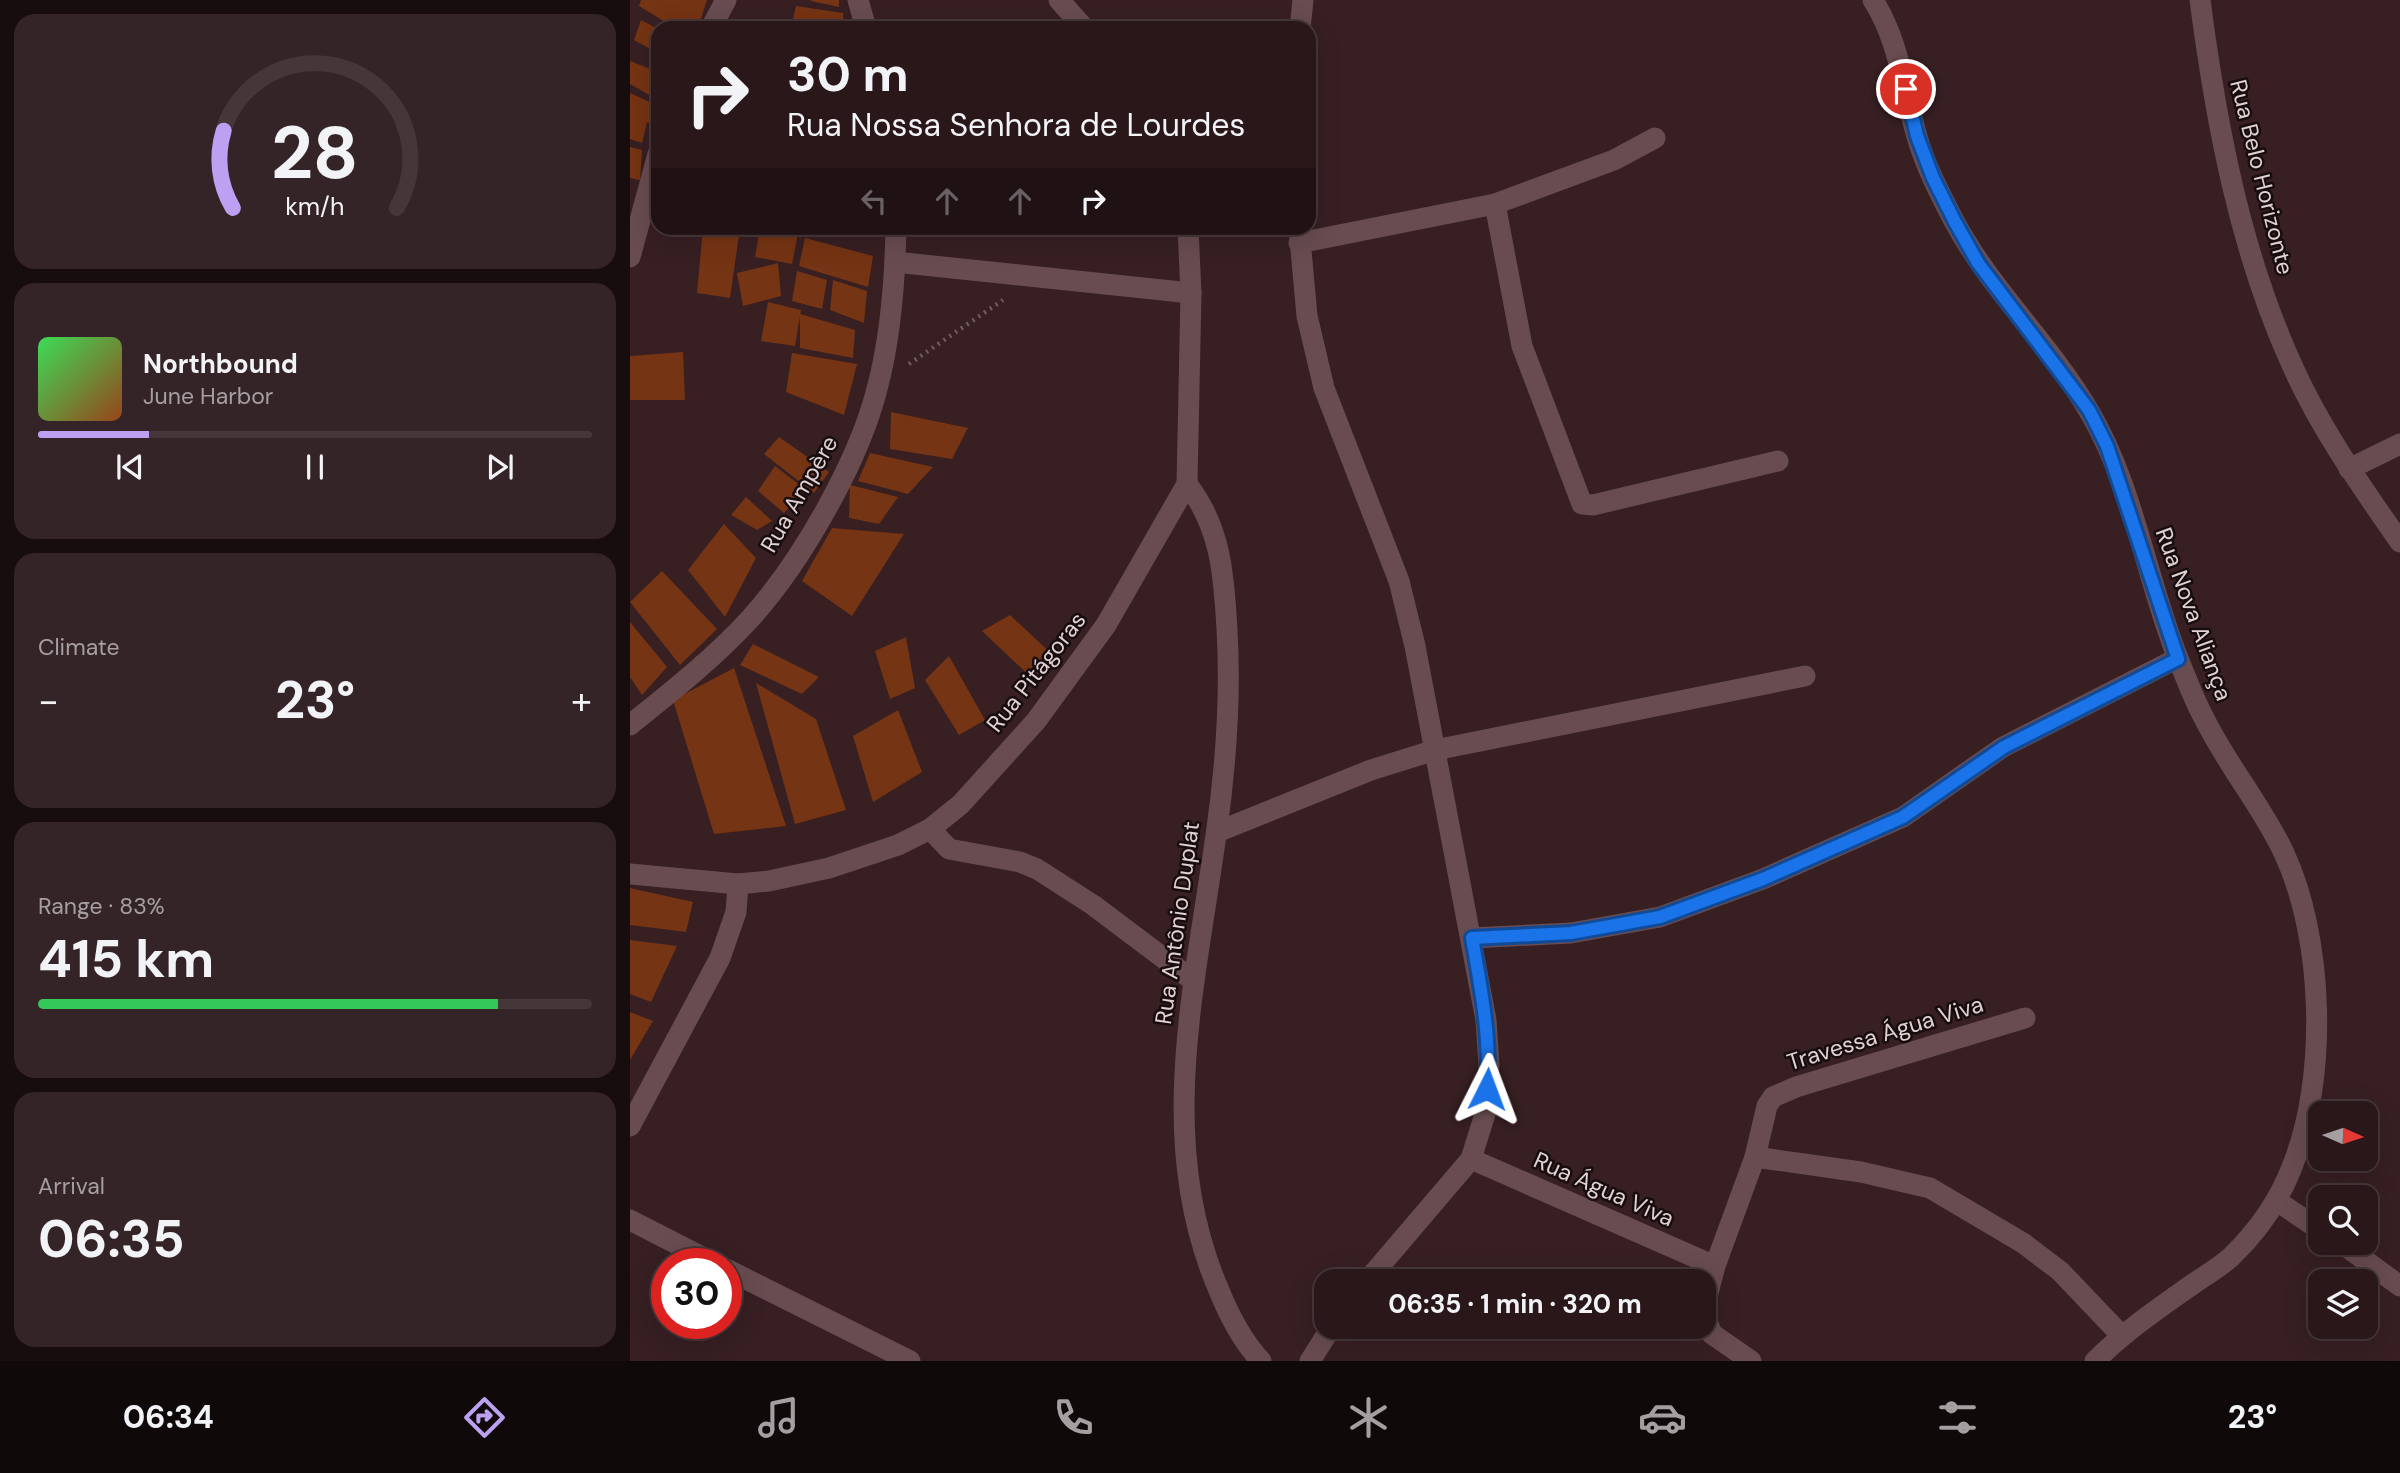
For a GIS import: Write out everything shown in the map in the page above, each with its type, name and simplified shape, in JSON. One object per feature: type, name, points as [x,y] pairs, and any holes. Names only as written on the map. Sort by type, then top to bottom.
[{"type":"street","points":[[715,21],[726,0]]},
{"type":"street","points":[[859,0],[864,21]]},
{"type":"street","points":[[1059,0],[1078,21]]},
{"type":"street","points":[[1301,21],[1303,0]]},
{"type":"street","name":"Rua Nova Aliança","points":[[1873,0],[1898,52],[1917,136],[1933,178],[1955,222],[1978,263],[2089,410],[2107,446],[2178,659],[2203,718],[2282,849],[2301,892],[2312,942],[2315,1029],[2311,1090],[2294,1164],[2277,1201],[2229,1259],[2121,1335],[2095,1361]]},
{"type":"street","name":"Rua Belo Horizonte","points":[[2200,0],[2210,83],[2247,243],[2292,366],[2349,469],[2400,542]]},
{"type":"street","points":[[1316,232],[1495,204],[1614,160],[1655,138]]},
{"type":"street","points":[[630,257],[651,180]]},
{"type":"street","points":[[1495,204],[1522,346],[1582,504],[1593,505],[1778,461]]},
{"type":"street","name":"Rua Ampère","points":[[630,726],[695,672],[750,619],[805,544],[856,451],[878,385],[895,262],[896,235]]},
{"type":"street","name":"Rua Pitágoras","points":[[630,874],[738,884],[769,881],[829,868],[898,845],[930,829],[961,804],[1044,712],[1107,625],[1187,484],[1191,293],[1188,235]]},
{"type":"street","points":[[1299,235],[1307,316],[1324,388],[1399,581],[1415,646],[1486,1020],[1489,1065],[1485,1114],[1471,1159],[1377,1269]]},
{"type":"street","points":[[895,262],[1191,293]]},
{"type":"street","points":[[2349,469],[2400,444]]},
{"type":"street","name":"Rua Antônio Duplat","points":[[1187,484],[1208,515],[1221,554],[1230,670],[1217,832],[1194,981],[1183,1084],[1183,1146],[1191,1205],[1206,1261],[1227,1308],[1261,1361]]},
{"type":"street","points":[[1472,938],[1571,933],[1660,917],[1763,879],[1903,817],[2004,747],[2178,659]]},
{"type":"street","points":[[1217,832],[1371,770],[1434,750],[1805,676]]},
{"type":"street","points":[[930,829],[949,849],[1020,862],[1037,869],[1093,905],[1194,981]]},
{"type":"street","points":[[630,1126],[720,958],[736,912],[738,884]]},
{"type":"street","name":"Travessa Água Viva","points":[[1714,1269],[1755,1157],[1767,1107],[1773,1097],[2025,1018]]},
{"type":"street","points":[[1755,1157],[1861,1172],[1930,1188],[2023,1242],[2060,1271],[2121,1335]]},
{"type":"street","name":"Rua Água Viva","points":[[1471,1159],[1715,1266]]},
{"type":"street","points":[[2277,1201],[2308,1222]]},
{"type":"street","points":[[630,1220],[685,1248]]},
{"type":"street","points":[[2358,1255],[2400,1286]]},
{"type":"street","points":[[742,1277],[911,1361]]},
{"type":"street","points":[[1716,1337],[1751,1361]]},
{"type":"street","points":[[1310,1361],[1324,1339]]},
{"type":"path","points":[[878,385],[1036,278]]},
{"type":"building","points":[[641,0],[707,0],[700,21],[664,21],[639,6]]},
{"type":"building","points":[[839,0],[839,7],[811,1]]},
{"type":"building","points":[[796,6],[843,13],[844,21],[793,21]]},
{"type":"building","points":[[641,20],[651,25],[651,49],[634,40]]},
{"type":"building","points":[[630,61],[651,69],[651,96],[630,84]]},
{"type":"building","points":[[630,93],[651,103],[651,124],[647,122],[642,143],[630,139]]},
{"type":"building","points":[[630,147],[642,150],[640,180],[630,178]]},
{"type":"building","points":[[702,235],[739,235],[730,298],[697,293]]},
{"type":"building","points":[[759,235],[798,235],[792,264],[755,257]]},
{"type":"building","points":[[805,238],[873,256],[868,287],[799,266]]},
{"type":"building","points":[[778,263],[781,296],[743,306],[737,273]]},
{"type":"building","points":[[797,271],[827,280],[822,309],[792,301]]},
{"type":"building","points":[[833,280],[867,291],[864,323],[830,310]]},
{"type":"building","points":[[768,302],[801,310],[795,346],[761,341]]},
{"type":"building","points":[[800,314],[855,330],[853,358],[800,348]]},
{"type":"building","points":[[683,352],[685,400],[630,400],[630,356]]},
{"type":"building","points":[[792,353],[857,364],[844,415],[786,392]]},
{"type":"building","points":[[891,412],[968,428],[952,459],[890,449]]},
{"type":"building","points":[[779,437],[829,472],[814,493],[764,454]]},
{"type":"building","points":[[870,453],[933,467],[908,494],[858,481]]},
{"type":"building","points":[[775,466],[805,489],[784,513],[758,491]]},
{"type":"building","points":[[850,485],[898,497],[879,524],[849,518]]},
{"type":"building","points":[[746,497],[772,521],[757,530],[731,515]]},
{"type":"building","points":[[724,524],[756,558],[725,617],[688,570]]},
{"type":"building","points":[[832,528],[904,534],[852,616],[802,581]]},
{"type":"building","points":[[662,571],[717,629],[680,665],[630,602]]},
{"type":"building","points":[[1010,615],[1055,657],[1033,679],[982,631]]},
{"type":"building","points":[[630,622],[667,667],[642,695],[630,677]]},
{"type":"building","points":[[906,637],[915,688],[890,699],[875,651]]},
{"type":"building","points":[[753,644],[819,677],[802,694],[740,665]]},
{"type":"building","points":[[949,656],[985,720],[959,735],[925,680]]},
{"type":"building","points":[[734,668],[786,826],[714,834],[673,700]]},
{"type":"building","points":[[756,683],[816,719],[846,810],[795,824]]},
{"type":"building","points":[[898,710],[922,772],[873,802],[853,736]]},
{"type":"building","points":[[630,888],[693,902],[686,932],[630,925]]},
{"type":"building","points":[[630,940],[677,946],[651,1002],[630,994]]},
{"type":"building","points":[[630,1012],[653,1021],[630,1060]]},
{"type":"route","points":[[1487,1089],[1489,1065],[1486,1020],[1472,938],[1571,933],[1660,917],[1763,879],[1903,817],[2004,747],[2178,659],[2161,614],[2121,480],[2107,446],[2089,410],[2064,374],[1978,263],[1933,178],[1917,136],[1906,89]]}]
